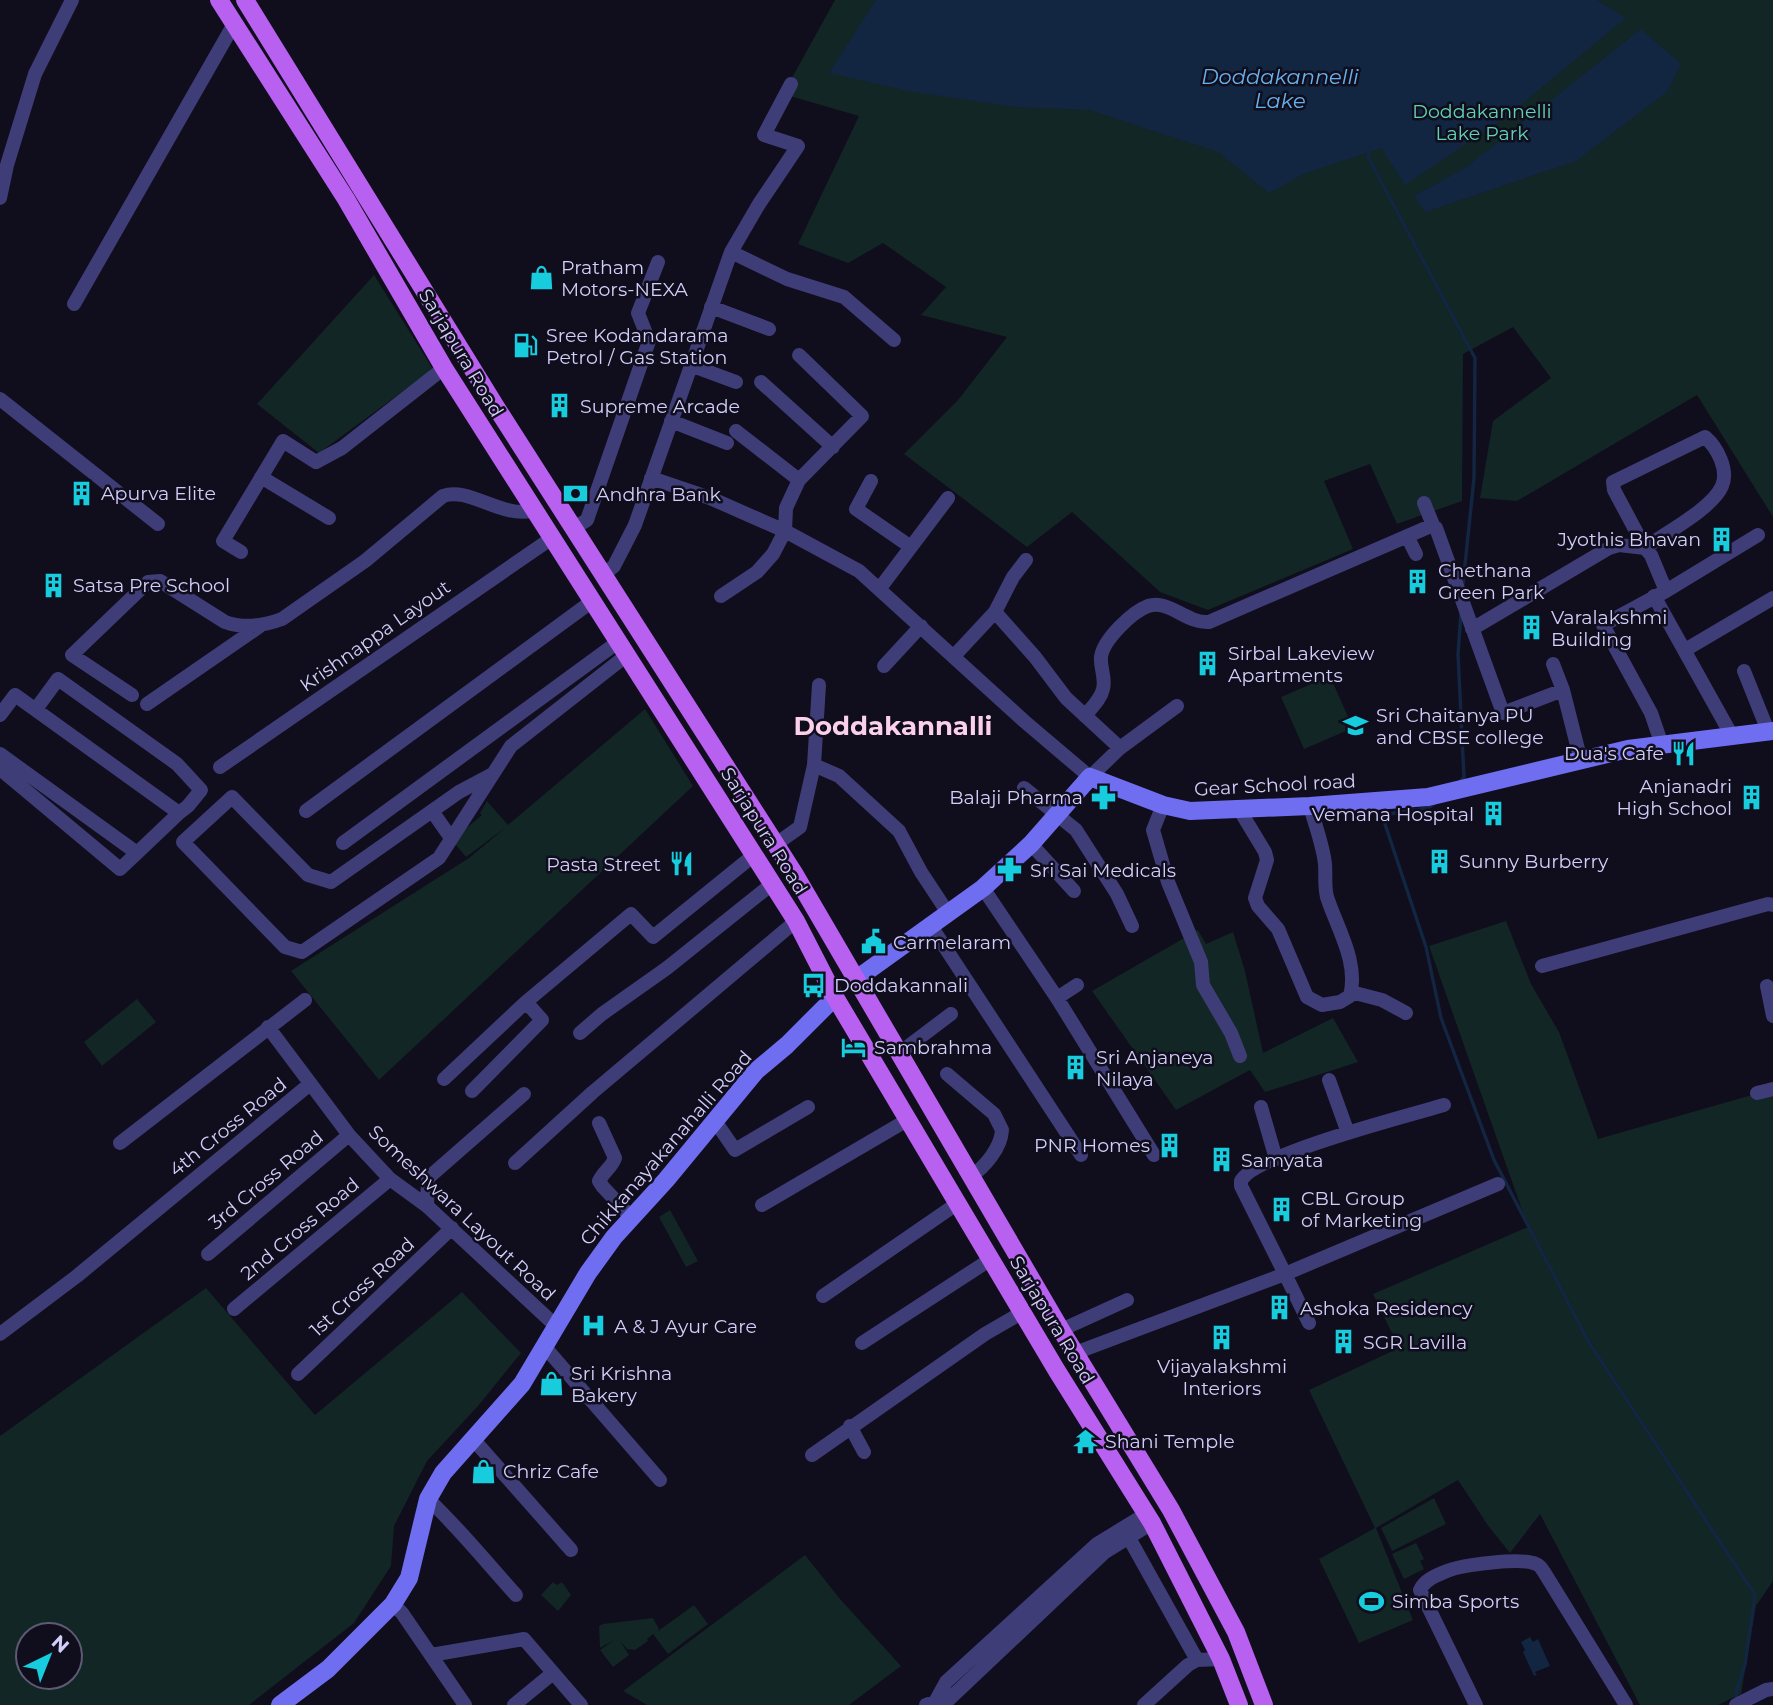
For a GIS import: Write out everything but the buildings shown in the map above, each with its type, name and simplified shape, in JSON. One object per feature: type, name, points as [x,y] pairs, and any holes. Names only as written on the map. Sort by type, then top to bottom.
[{"type":"main road","name":"Sarjapura Road","points":[[219,0],[346,198],[444,368],[796,921],[835,997],[1149,1519],[1221,1659],[1239,1705]]},
{"type":"main road","name":"Sarjapura Road","points":[[245,0],[603,575],[776,844],[970,1177],[1171,1510],[1236,1632],[1264,1705]]},
{"type":"main road","points":[[370,240],[386,230]]},
{"type":"main road","name":"Gear School road","points":[[1090,777],[1163,805],[1190,811],[1310,806],[1447,793],[1628,749],[1771,731]]},
{"type":"main road","points":[[855,980],[983,888],[1031,844],[1090,777]]},
{"type":"main road","name":"Chikkanayakanahalli Road","points":[[280,1705],[327,1669],[393,1604],[409,1578],[428,1499],[443,1473],[522,1384],[588,1273],[614,1237],[756,1072],[835,997]]},
{"type":"street","points":[[0,198],[4,164],[35,74],[72,0]]},
{"type":"street","points":[[74,304],[234,24]]},
{"type":"street","points":[[603,575],[614,566],[635,525],[731,252],[798,146],[764,135],[791,84]]},
{"type":"street","points":[[731,252],[787,279],[844,297],[894,340]]},
{"type":"street","points":[[574,528],[587,520],[649,341],[638,313],[659,262]]},
{"type":"street","points":[[711,307],[769,329]]},
{"type":"street","points":[[721,596],[757,572],[773,554],[785,531],[786,508],[799,480],[862,416],[799,355]]},
{"type":"street","points":[[690,365],[736,382]]},
{"type":"street","points":[[241,552],[223,541],[283,441],[316,462],[342,448],[444,368]]},
{"type":"street","points":[[761,382],[833,447]]},
{"type":"street","points":[[0,399],[158,524]]},
{"type":"street","points":[[671,421],[732,437],[799,480]]},
{"type":"street","points":[[1472,629],[1609,548],[1619,545],[1645,548],[1705,505],[1723,485],[1723,469],[1718,453],[1713,443],[1705,437],[1613,482],[1614,490],[1645,548],[1651,555],[1660,594],[1685,650],[1732,736]]},
{"type":"street","points":[[261,477],[329,518]]},
{"type":"street","points":[[651,478],[710,498],[785,531],[859,571],[1024,721],[1090,777],[1120,748],[1177,706]]},
{"type":"street","points":[[871,481],[856,509],[911,547]]},
{"type":"street","points":[[132,695],[72,655],[148,582],[160,581],[225,622],[246,627],[261,625],[282,619],[365,561],[443,496],[456,494],[515,513],[534,510]]},
{"type":"street","points":[[880,588],[948,498]]},
{"type":"street","points":[[1424,503],[1436,528],[1503,713],[1563,690]]},
{"type":"street","points":[[1085,716],[1103,693],[1105,682],[1101,656],[1105,646],[1117,628],[1148,606],[1162,605],[1199,623],[1209,622],[1433,525]]},
{"type":"street","points":[[1662,745],[1651,713],[1603,625],[1758,535]]},
{"type":"street","points":[[1407,536],[1416,554]]},
{"type":"street","name":"Krishnappa Layout","points":[[220,766],[552,538]]},
{"type":"street","points":[[954,656],[995,612],[1013,577],[1026,560]]},
{"type":"street","points":[[1685,650],[1773,598]]},
{"type":"street","points":[[306,811],[591,602]]},
{"type":"street","points":[[995,612],[1035,656],[1066,698],[1120,748]]},
{"type":"street","points":[[147,704],[261,625]]},
{"type":"street","points":[[884,666],[920,626]]},
{"type":"street","points":[[491,775],[459,792],[331,882],[308,875],[233,797],[183,842],[285,947],[302,952],[439,858],[514,742],[622,649]]},
{"type":"street","points":[[343,843],[622,649]]},
{"type":"street","points":[[1553,664],[1563,690],[1581,761]]},
{"type":"street","points":[[1744,671],[1771,731]]},
{"type":"street","points":[[0,769],[120,869],[201,790],[177,764],[58,679],[36,709]]},
{"type":"street","points":[[776,844],[800,827],[814,765],[819,685]]},
{"type":"street","points":[[0,715],[15,695],[179,813]]},
{"type":"street","points":[[0,754],[137,853]]},
{"type":"street","points":[[814,765],[839,776],[899,831],[921,872],[948,913]]},
{"type":"street","points":[[1024,788],[1076,830],[1117,894],[1132,926]]},
{"type":"street","points":[[1163,805],[1153,830],[1168,882],[1201,962],[1203,985],[1231,1033],[1240,1056]]},
{"type":"street","points":[[1239,809],[1267,860],[1255,898],[1258,906],[1278,929],[1307,998],[1322,1005],[1347,999],[1351,992],[1350,963],[1346,941],[1327,897],[1324,885],[1325,863],[1310,806]]},
{"type":"street","points":[[432,811],[452,838]]},
{"type":"street","points":[[1031,844],[1074,891]]},
{"type":"street","points":[[444,1079],[526,1002],[631,914],[653,937],[754,855]]},
{"type":"street","points":[[580,1033],[772,884]]},
{"type":"street","points":[[983,888],[1057,998],[1154,1155]]},
{"type":"street","points":[[1542,966],[1768,904],[1773,905]]},
{"type":"street","points":[[514,1163],[593,1092],[796,921]]},
{"type":"street","points":[[931,926],[1081,1155]]},
{"type":"street","points":[[1057,998],[1077,985]]},
{"type":"street","points":[[1767,986],[1773,1016]]},
{"type":"street","points":[[1351,992],[1382,1000],[1406,1013]]},
{"type":"street","points":[[120,1143],[305,1000]]},
{"type":"street","points":[[472,1090],[542,1020],[526,1002]]},
{"type":"street","points":[[898,1054],[951,1014]]},
{"type":"street","name":"Someshwara Layout Road","points":[[268,1027],[349,1135],[390,1179],[428,1206],[556,1326]]},
{"type":"street","points":[[947,1074],[993,1114],[1000,1122],[1002,1130],[998,1145],[981,1170],[970,1177]]},
{"type":"street","points":[[1329,1080],[1348,1133]]},
{"type":"street","name":"4th Cross Road","points":[[0,1334],[76,1276],[310,1084]]},
{"type":"street","points":[[1758,1093],[1773,1089]]},
{"type":"street","points":[[428,1206],[428,1178],[524,1094]]},
{"type":"street","points":[[1309,1323],[1243,1192],[1241,1181],[1249,1171],[1276,1159],[1348,1133],[1444,1105]]},
{"type":"street","points":[[715,1121],[735,1150],[808,1107]]},
{"type":"street","points":[[1261,1107],[1276,1159]]},
{"type":"street","points":[[762,1205],[909,1119]]},
{"type":"street","points":[[599,1123],[615,1158],[600,1181],[632,1217]]},
{"type":"street","name":"3rd Cross Road","points":[[208,1254],[349,1135]]},
{"type":"street","name":"2nd Cross Road","points":[[234,1310],[390,1179]]},
{"type":"street","points":[[1075,1353],[1285,1274],[1498,1184]]},
{"type":"street","points":[[823,1296],[958,1203]]},
{"type":"street","name":"1st Cross Road","points":[[298,1374],[452,1228]]},
{"type":"street","points":[[862,1343],[991,1259]]},
{"type":"street","points":[[1061,1330],[1127,1300]]},
{"type":"street","points":[[812,1455],[985,1334],[1023,1312]]},
{"type":"street","points":[[544,1346],[660,1480]]},
{"type":"street","points":[[850,1426],[864,1452]]},
{"type":"street","points":[[473,1439],[571,1550]]},
{"type":"street","points":[[428,1499],[516,1595]]},
{"type":"street","points":[[936,1704],[1126,1532],[1149,1519]]},
{"type":"street","points":[[1126,1532],[1197,1660]]},
{"type":"street","points":[[1476,1705],[1420,1590],[1423,1584],[1448,1570],[1523,1561],[1538,1564],[1544,1572],[1625,1705]]},
{"type":"street","points":[[393,1604],[402,1613],[464,1705]]},
{"type":"street","points":[[431,1655],[524,1639],[581,1705]]},
{"type":"street","points":[[1144,1705],[1188,1665],[1197,1660],[1221,1659]]},
{"type":"street","points":[[514,1705],[553,1673]]},
{"type":"street","points":[[1740,1703],[1773,1689]]},
{"type":"green space","name":"Doddakannelli Lake Park","points":[[835,0],[1773,0],[1773,517],[1697,395],[1517,501],[1480,498],[1493,421],[1551,378],[1513,327],[1463,354],[1462,501],[1397,524],[1370,464],[1324,481],[1353,549],[1208,610],[1160,592],[1072,512],[1027,547],[904,454],[958,400],[1007,337],[921,315],[946,287],[883,243],[848,263],[798,244],[859,116],[783,94]]},
{"type":"green space","points":[[374,275],[433,369],[319,453],[257,404]]},
{"type":"green space","points":[[1330,676],[1353,728],[1304,749],[1281,697]]},
{"type":"green space","points":[[645,709],[693,786],[379,1080],[291,971],[469,858],[505,828],[466,857],[452,840],[482,815],[480,813],[487,801],[508,825]]},
{"type":"green space","points":[[1506,921],[1531,984],[1559,1032],[1598,1139],[1773,1089],[1773,1581],[1756,1606],[1741,1694],[1718,1705],[1640,1705],[1540,1514],[1510,1553],[1458,1480],[1376,1528],[1413,1620],[1359,1643],[1319,1559],[1375,1528],[1309,1390],[1399,1348],[1373,1294],[1528,1227],[1429,946]]},
{"type":"green space","points":[[1198,930],[1206,944],[1233,932],[1245,971],[1263,1053],[1333,1018],[1358,1062],[1265,1092],[1250,1070],[1176,1110],[1092,991]]},
{"type":"green space","points":[[137,999],[156,1022],[102,1066],[84,1042]]},
{"type":"green space","points":[[670,1210],[698,1261],[686,1267],[659,1217]]},
{"type":"green space","points":[[206,1288],[315,1415],[462,1292],[521,1353],[478,1406],[427,1461],[394,1526],[391,1566],[354,1623],[249,1705],[0,1705],[0,1436]]},
{"type":"green space","points":[[1434,1498],[1446,1524],[1392,1551],[1381,1528]]},
{"type":"green space","points":[[1416,1543],[1424,1559],[1420,1561],[1424,1569],[1404,1579],[1392,1554]]},
{"type":"green space","points":[[805,1555],[840,1599],[901,1666],[849,1705],[647,1705],[623,1691]]},
{"type":"green space","points":[[553,1582],[557,1585],[562,1582],[571,1595],[558,1611],[541,1595]]},
{"type":"green space","points":[[694,1605],[708,1624],[668,1654],[653,1634],[635,1650],[627,1649],[620,1641],[629,1655],[613,1667],[600,1650],[614,1640],[600,1648],[599,1626],[603,1624],[653,1618],[658,1631]]},
{"type":"water","name":"Doddakannelli Lake","points":[[876,0],[1597,0],[1626,18],[1506,117],[1405,185],[1381,148],[1306,173],[1269,193],[1218,152],[1090,110],[1017,107],[913,92],[829,73]]},
{"type":"water","points":[[1641,29],[1681,64],[1667,92],[1576,161],[1425,212],[1414,196],[1465,168]]},
{"type":"water","points":[[1530,1637],[1533,1642],[1538,1639],[1550,1666],[1535,1672],[1537,1675],[1534,1676],[1521,1642]]},
{"type":"waterway","points":[[1370,147],[1368,157],[1475,358],[1474,478],[1463,584]]},
{"type":"waterway","points":[[1460,781],[1464,778],[1458,654],[1461,613]]},
{"type":"waterway","points":[[1436,802],[1428,808],[1382,815],[1426,947],[1441,1018],[1494,1160],[1588,1341],[1755,1595],[1745,1664],[1736,1693],[1737,1700]]},
{"type":"place","name":"Pratham Motors-NEXA","points":[[541,278]]},
{"type":"place","name":"Sree Kodandarama Petrol / Gas Station","points":[[526,346]]},
{"type":"place","name":"Supreme Arcade","points":[[560,406]]},
{"type":"place","name":"Apurva Elite","points":[[81,493]]},
{"type":"place","name":"Andhra Bank","points":[[576,494]]},
{"type":"place","name":"Jyothis Bhavan","points":[[1721,539]]},
{"type":"place","name":"Chethana Green Park","points":[[1418,581]]},
{"type":"place","name":"Satsa Pre School","points":[[53,585]]},
{"type":"place","name":"Varalakshmi Building","points":[[1531,628]]},
{"type":"place","name":"Sirbal Lakeview Apartments","points":[[1208,664]]},
{"type":"place","name":"Sri Chaitanya PU and CBSE college","points":[[1356,726]]},
{"type":"place","name":"Dua's Cafe","points":[[1684,753]]},
{"type":"place","name":"Balaji Pharma","points":[[1103,797]]},
{"type":"place","name":"Anjanadri High School","points":[[1752,797]]},
{"type":"place","name":"Vemana Hospital","points":[[1494,814]]},
{"type":"place","name":"Sunny Burberry","points":[[1439,861]]},
{"type":"place","name":"Pasta Street","points":[[681,864]]},
{"type":"place","name":"Sri Sai Medicals","points":[[1010,870]]},
{"type":"place","name":"Carmelaram","points":[[873,942]]},
{"type":"place","name":"Doddakannali","points":[[814,985]]},
{"type":"place","name":"Sambrahma","points":[[854,1047]]},
{"type":"place","name":"Sri Anjaneya Nilaya","points":[[1076,1068]]},
{"type":"place","name":"PNR Homes","points":[[1170,1145]]},
{"type":"place","name":"Samyata","points":[[1221,1160]]},
{"type":"place","name":"CBL Group of Marketing","points":[[1281,1209]]},
{"type":"place","name":"Ashoka Residency","points":[[1280,1308]]},
{"type":"place","name":"A & J Ayur Care","points":[[594,1326]]},
{"type":"place","name":"Vijayalakshmi Interiors","points":[[1222,1338]]},
{"type":"place","name":"SGR Lavilla","points":[[1343,1342]]},
{"type":"place","name":"Sri Krishna Bakery","points":[[551,1384]]},
{"type":"place","name":"Shani Temple","points":[[1085,1441]]},
{"type":"place","name":"Chriz Cafe","points":[[483,1471]]},
{"type":"place","name":"Simba Sports","points":[[1372,1601]]},
{"type":"district","name":"Doddakannalli","points":[[893,726]]}]
